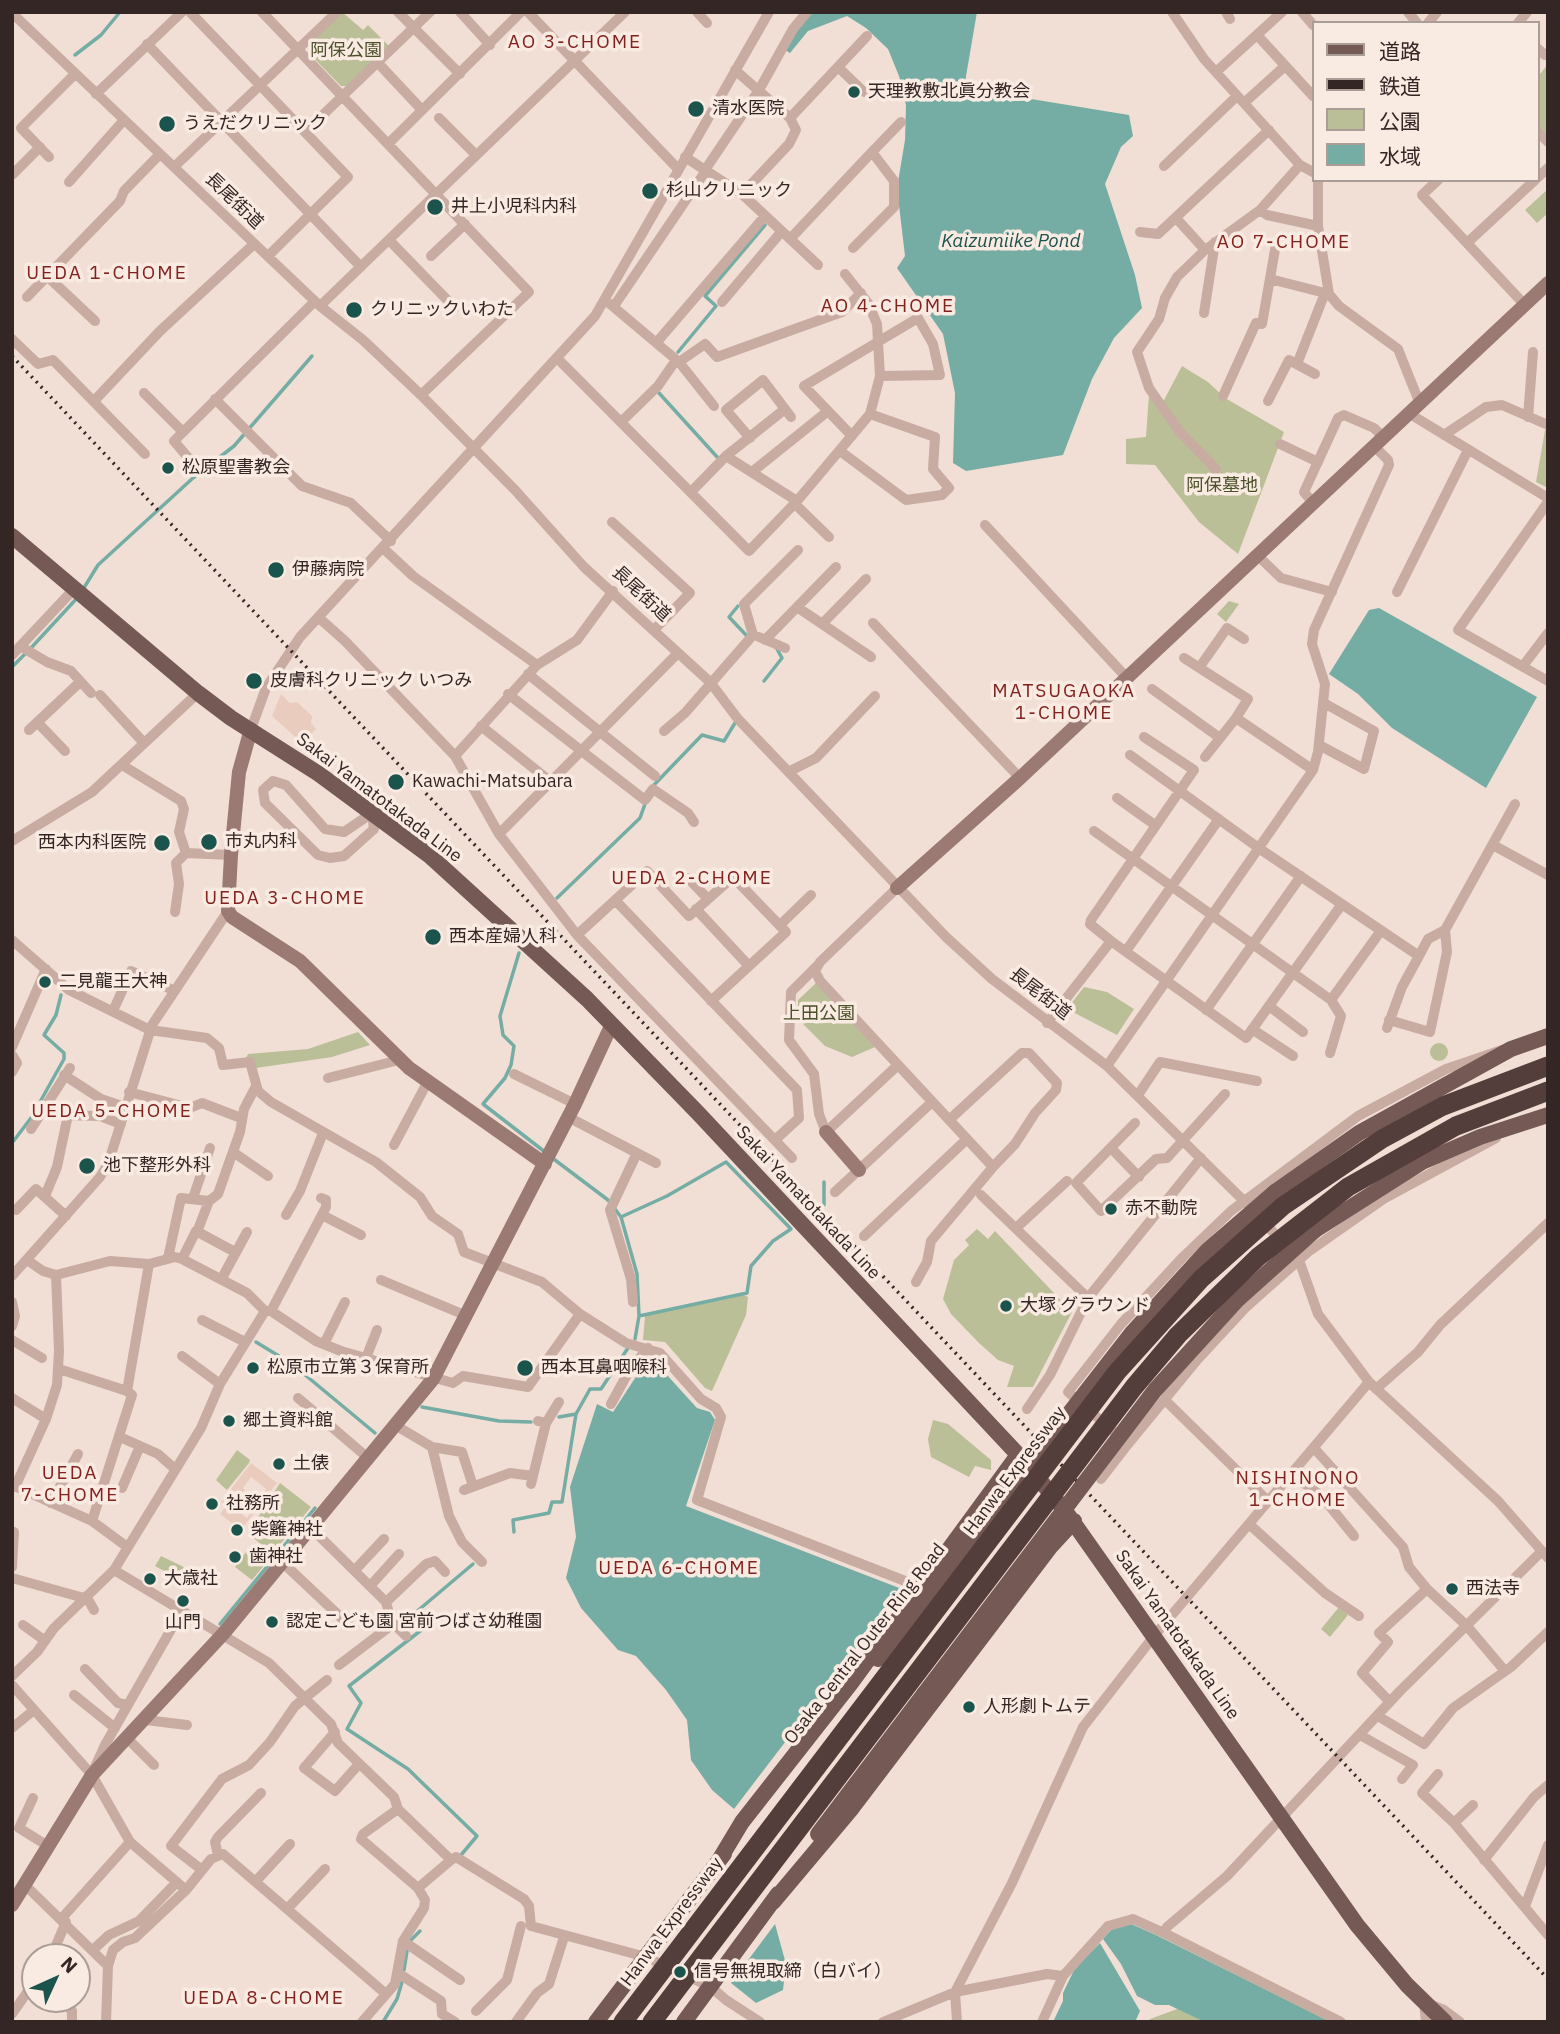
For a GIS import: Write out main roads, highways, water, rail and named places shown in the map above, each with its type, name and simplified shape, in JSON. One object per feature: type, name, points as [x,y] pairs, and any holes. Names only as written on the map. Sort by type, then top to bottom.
[{"type":"highway","name":"Hanwa Expressway","points":[[623,2022],[1117,1372],[1201,1279],[1283,1206],[1382,1139],[1443,1106],[1548,1066]]},
{"type":"highway","points":[[652,2022],[1134,1387],[1178,1335],[1258,1258],[1348,1187],[1456,1126],[1548,1090]]},
{"type":"main road","name":"Sakai Yamatotakada Line","points":[[12,537],[198,693],[320,774],[445,870],[612,1024],[1018,1455],[1074,1521],[1357,1925],[1424,2002],[1445,2022]]},
{"type":"main road","name":"Osaka Central Outer Ring Road","points":[[596,2022],[1132,1333],[1208,1250],[1275,1192],[1359,1133],[1511,1049],[1548,1036]]},
{"type":"main road","points":[[684,2022],[773,1902],[817,1835],[1155,1390],[1237,1300],[1315,1230],[1422,1162],[1480,1137],[1545,1116]]},
{"type":"main road","points":[[718,1862],[742,1822],[922,1588],[1018,1455]]},
{"type":"main road","points":[[773,1902],[844,1818],[1051,1546],[1074,1521]]},
{"type":"water","name":"Kaizumiike Pond","points":[[814,12],[977,12],[964,88],[1129,115],[1133,136],[1121,147],[1105,184],[1135,275],[1142,308],[1114,338],[1092,379],[1063,455],[966,471],[953,463],[955,393],[943,334],[897,268],[905,256],[897,188],[905,140],[906,105],[899,76],[888,49],[866,28],[847,16],[808,31],[790,53],[785,50],[804,20]]},
{"type":"water","points":[[1379,608],[1537,697],[1486,788],[1392,728],[1358,694],[1329,674],[1369,610]]},
{"type":"water","points":[[656,1363],[697,1408],[710,1412],[715,1420],[686,1506],[902,1589],[734,1809],[712,1790],[691,1760],[687,1720],[666,1690],[636,1656],[618,1650],[581,1608],[566,1578],[576,1537],[570,1487],[597,1404],[613,1412],[637,1375]]},
{"type":"water","points":[[1129,1923],[1331,2022],[1205,2022],[1169,2005],[1155,2005],[1137,1996],[1121,1964],[1103,1939],[1111,1930]]},
{"type":"water","points":[[775,1924],[786,1964],[783,1990],[756,2003],[731,1983]]},
{"type":"water","points":[[1100,1943],[1140,2011],[1135,2022],[1053,2022],[1075,1968]]},
{"type":"waterway","points":[[75,55],[101,35],[120,12]]},
{"type":"waterway","points":[[678,352],[716,306],[705,296],[765,225]]},
{"type":"waterway","points":[[82,591],[98,565],[193,478],[234,446],[312,356]]},
{"type":"waterway","points":[[659,393],[718,458]]},
{"type":"waterway","points":[[31,648],[78,597]]},
{"type":"waterway","points":[[738,606],[729,617],[746,635]]},
{"type":"waterway","points":[[764,681],[782,658],[777,649]]},
{"type":"waterway","points":[[12,667],[25,654]]},
{"type":"waterway","points":[[652,787],[702,735],[724,741],[735,723]]},
{"type":"waterway","points":[[557,898],[640,818],[645,804]]},
{"type":"waterway","points":[[519,953],[500,1016],[503,1035],[514,1046],[511,1065],[505,1078],[483,1104],[545,1152]]},
{"type":"waterway","points":[[12,1143],[31,1118],[64,1059],[64,1053],[44,1035],[56,1015],[61,995]]},
{"type":"waterway","points":[[551,1157],[608,1200],[621,1217],[637,1274],[639,1316]]},
{"type":"waterway","points":[[621,1217],[667,1196],[726,1162],[791,1229],[773,1241],[751,1266],[747,1293],[639,1316],[635,1339]]},
{"type":"waterway","points":[[824,1182],[824,1205]]},
{"type":"waterway","points":[[256,1342],[292,1364],[375,1433]]},
{"type":"waterway","points":[[559,1417],[576,1414],[590,1389],[601,1389],[628,1348]]},
{"type":"waterway","points":[[422,1407],[499,1421],[531,1422]]},
{"type":"waterway","points":[[514,1532],[513,1520],[549,1513],[552,1502],[562,1502],[576,1414]]},
{"type":"waterway","points":[[220,1624],[315,1508]]},
{"type":"waterway","points":[[461,1855],[477,1836],[408,1769],[347,1729],[361,1703],[349,1686],[424,1628],[415,1613],[473,1564]]},
{"type":"waterway","points":[[411,1940],[420,1931]]},
{"type":"waterway","points":[[404,1970],[407,1951]]},
{"type":"waterway","points":[[383,2022],[397,1999],[402,1982]]},
{"type":"railway","points":[[12,356],[1548,1979]]},
{"type":"place","name":"天理教敷北眞分教会","points":[[854,92]]},
{"type":"place","name":"清水医院","points":[[696,109]]},
{"type":"place","name":"うえだクリニック","points":[[167,124]]},
{"type":"place","name":"杉山クリニック","points":[[650,191]]},
{"type":"place","name":"井上小児科内科","points":[[435,207]]},
{"type":"place","name":"クリニックいわた","points":[[354,310]]},
{"type":"place","name":"松原聖書教会","points":[[168,468]]},
{"type":"place","name":"伊藤病院","points":[[276,570]]},
{"type":"place","name":"皮膚科クリニック いつみ","points":[[254,681]]},
{"type":"place","name":"Kawachi-Matsubara","points":[[396,782]]},
{"type":"place","name":"市丸内科","points":[[209,842]]},
{"type":"place","name":"西本内科医院","points":[[162,843]]},
{"type":"place","name":"西本産婦人科","points":[[433,937]]},
{"type":"place","name":"二見龍王大神","points":[[45,982]]},
{"type":"place","name":"池下整形外科","points":[[87,1166]]},
{"type":"place","name":"赤不動院","points":[[1111,1209]]},
{"type":"place","name":"大塚 グラウンド","points":[[1006,1306]]},
{"type":"place","name":"松原市立第３保育所","points":[[253,1368]]},
{"type":"place","name":"西本耳鼻咽喉科","points":[[525,1368]]},
{"type":"place","name":"郷土資料館","points":[[229,1421]]},
{"type":"place","name":"土俵","points":[[279,1464]]},
{"type":"place","name":"社務所","points":[[212,1504]]},
{"type":"place","name":"柴籬神社","points":[[237,1530]]},
{"type":"place","name":"歯神社","points":[[235,1557]]},
{"type":"place","name":"大歳社","points":[[150,1579]]},
{"type":"place","name":"西法寺","points":[[1452,1589]]},
{"type":"place","name":"山門","points":[[183,1601]]},
{"type":"place","name":"認定こども園 宮前つばさ幼稚園","points":[[272,1622]]},
{"type":"place","name":"人形劇トムテ","points":[[969,1707]]},
{"type":"place","name":"信号無視取締（白バイ）","points":[[680,1972]]},
{"type":"district","name":"AO 3-CHOME","points":[[575,43]]},
{"type":"district","name":"AO 7-CHOME","points":[[1284,243]]},
{"type":"district","name":"UEDA 1-CHOME","points":[[107,274]]},
{"type":"district","name":"AO 4-CHOME","points":[[888,307]]},
{"type":"district","name":"MATSUGAOKA 1-CHOME","points":[[1064,703]]},
{"type":"district","name":"UEDA 2-CHOME","points":[[692,879]]},
{"type":"district","name":"UEDA 3-CHOME","points":[[285,899]]},
{"type":"district","name":"UEDA 5-CHOME","points":[[112,1112]]},
{"type":"district","name":"UEDA 7-CHOME","points":[[70,1485]]},
{"type":"district","name":"NISHINONO 1-CHOME","points":[[1298,1490]]},
{"type":"district","name":"UEDA 6-CHOME","points":[[679,1569]]},
{"type":"district","name":"UEDA 8-CHOME","points":[[264,1999]]},
{"type":"park label","name":"阿保公園","points":[[346,51]]},
{"type":"park label","name":"阿保墓地","points":[[1222,486]]},
{"type":"park label","name":"上田公園","points":[[819,1014]]}]
